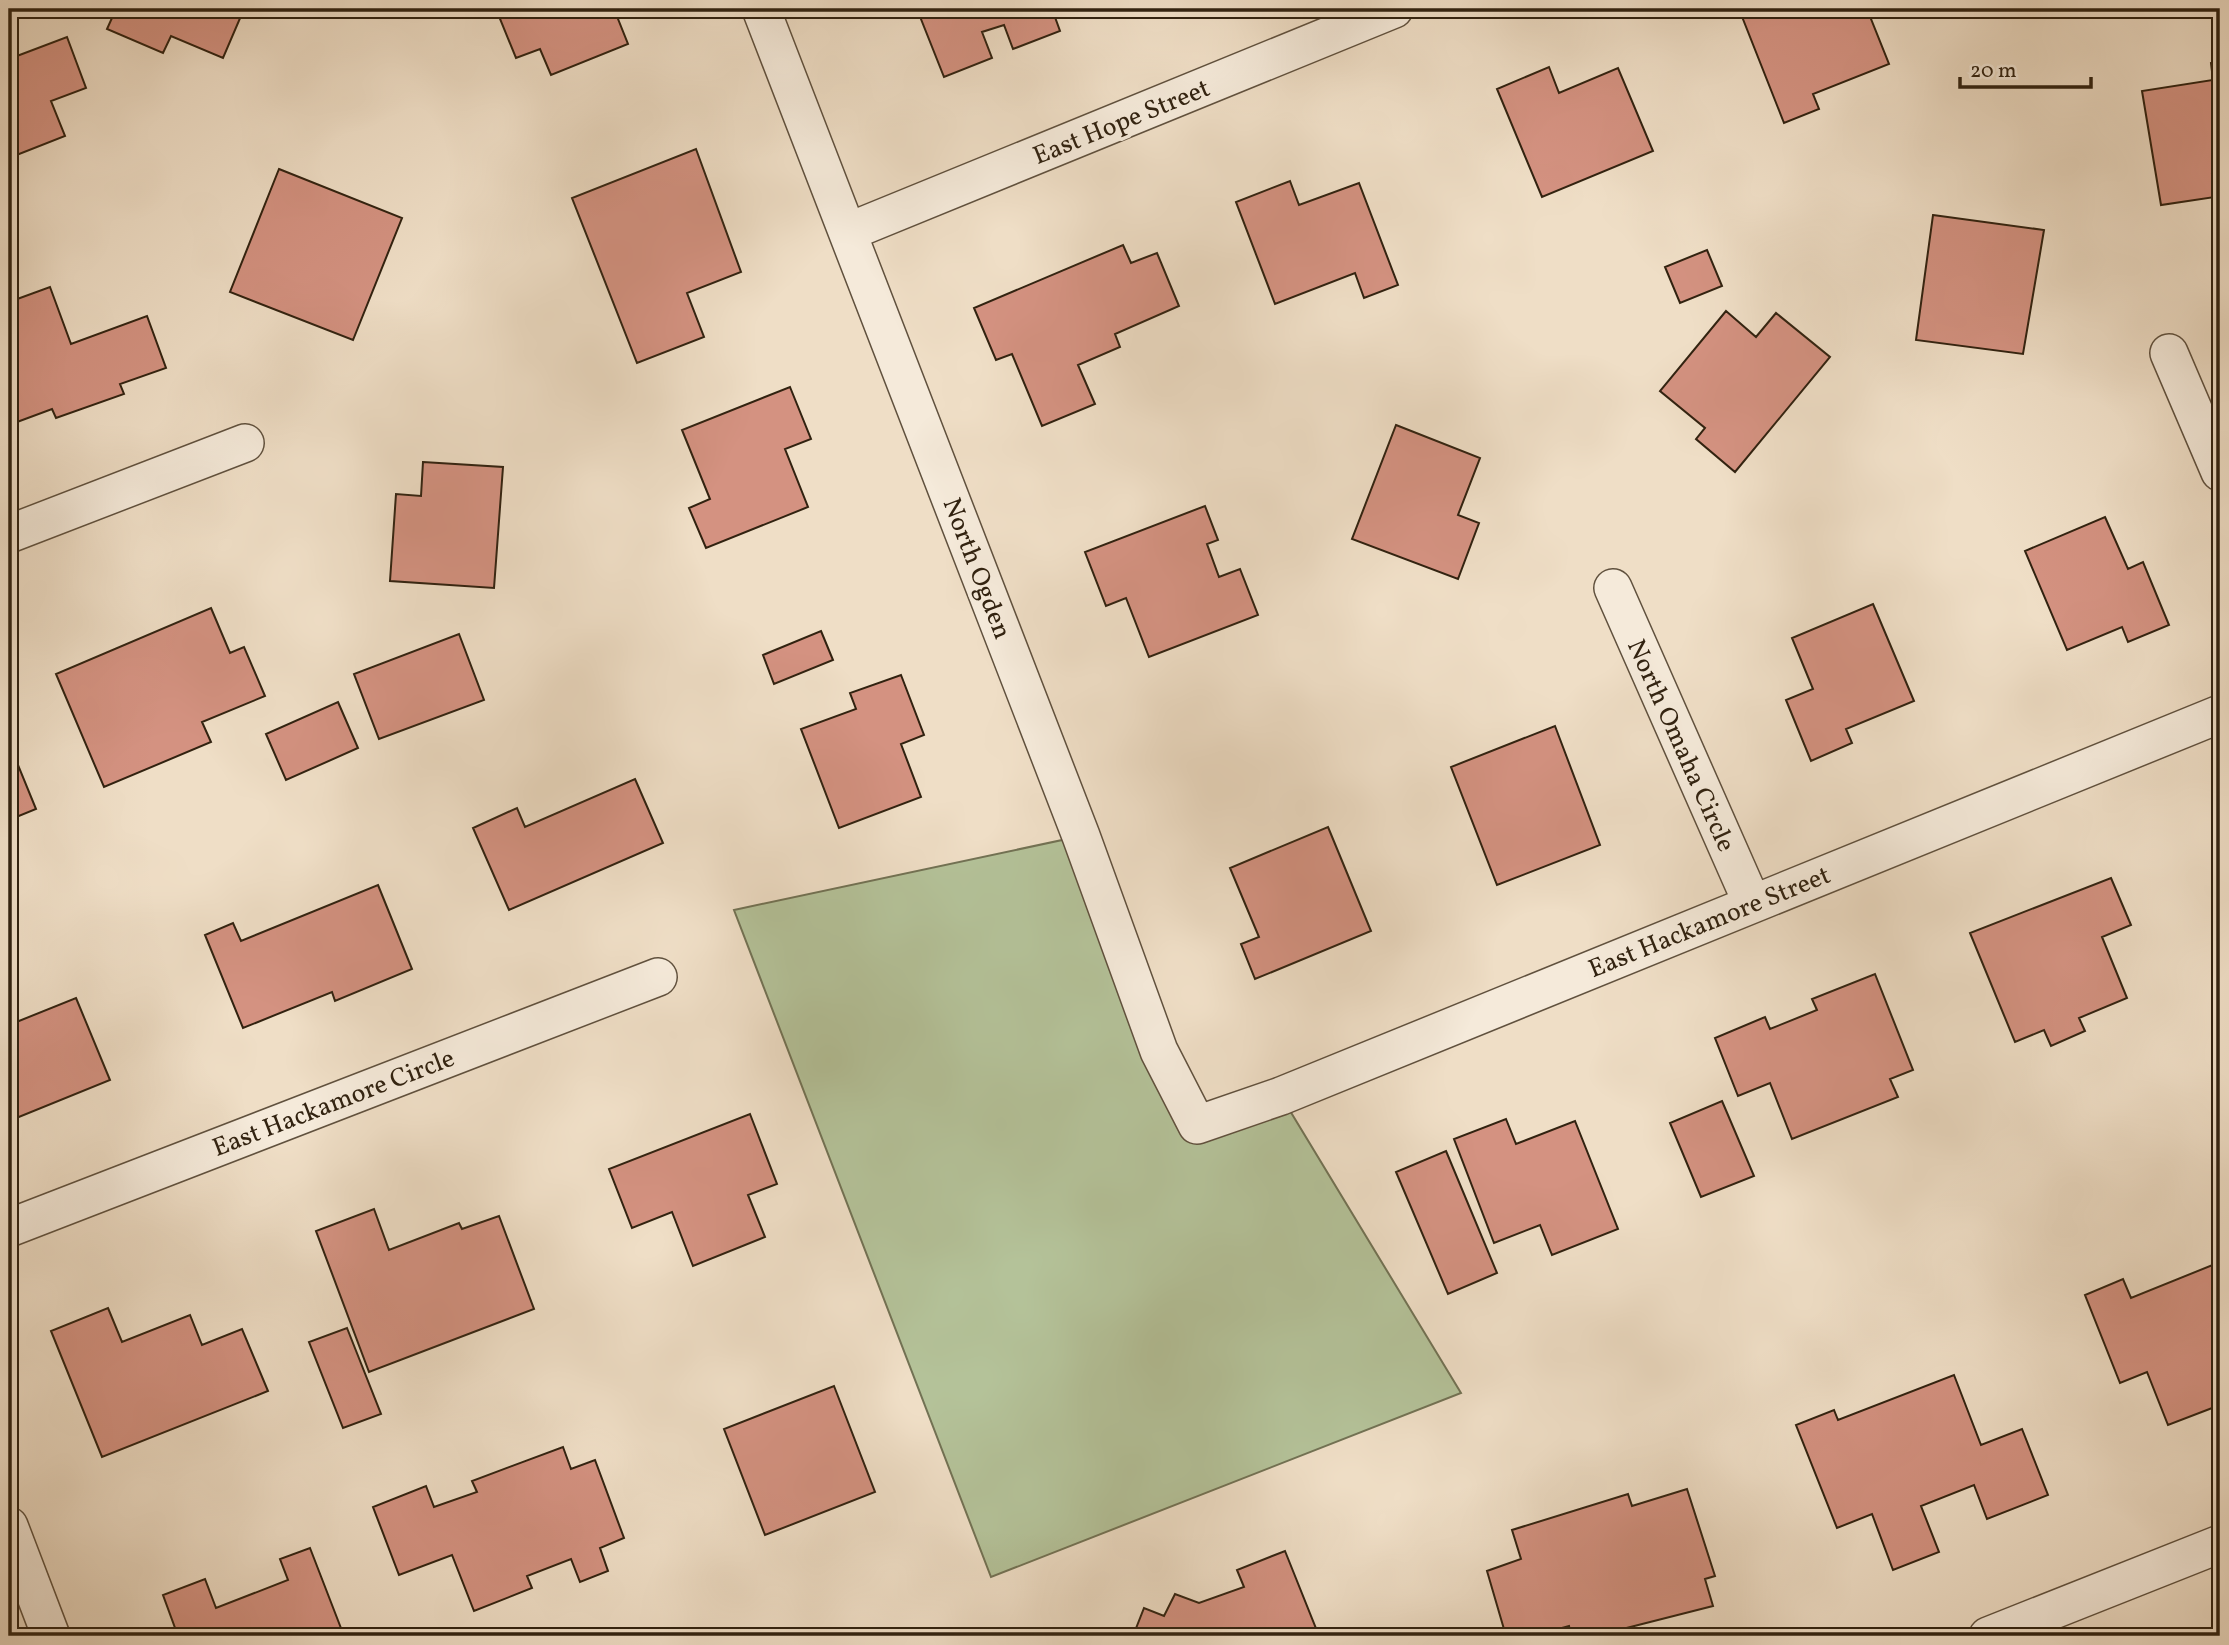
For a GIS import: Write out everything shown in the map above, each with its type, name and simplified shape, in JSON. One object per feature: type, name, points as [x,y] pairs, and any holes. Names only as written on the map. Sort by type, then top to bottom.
[{"type":"street","name":"North Ogden","points":[[761,9],[1081,836],[1159,1051],[1197,1125]]},
{"type":"street","name":"East Hope Street","points":[[848,232],[1394,9]]},
{"type":"street","points":[[2169,353],[2220,472]]},
{"type":"street","points":[[9,534],[245,443]]},
{"type":"street","name":"North Omaha Circle","points":[[1613,588],[1752,903]]},
{"type":"street","name":"East Hackamore Street","points":[[1197,1125],[1281,1096],[2220,714]]},
{"type":"street","name":"East Hackamore Circle","points":[[9,1228],[658,977]]},
{"type":"street","points":[[9,1526],[51,1636]]},
{"type":"street","points":[[1988,1636],[2220,1544]]},
{"type":"green space","points":[[1081,836],[1197,1125],[1281,1096],[1461,1393],[991,1577],[734,910]]},
{"type":"building","points":[[116,9],[244,9],[223,58],[171,36],[163,53],[107,29]]},
{"type":"building","points":[[496,9],[614,9],[628,44],[551,75],[540,49],[516,58]]},
{"type":"building","points":[[917,9],[1052,9],[1060,31],[1013,49],[1004,25],[982,32],[992,58],[944,77]]},
{"type":"building","points":[[1739,9],[1867,9],[1889,64],[1813,94],[1819,109],[1784,123]]},
{"type":"building","points":[[67,37],[86,88],[51,101],[65,136],[9,158],[9,59]]},
{"type":"building","points":[[2220,61],[2220,172],[2212,174],[2215,197],[2161,205],[2142,91],[2213,80],[2211,63]]},
{"type":"building","points":[[1549,67],[1559,93],[1618,68],[1653,151],[1542,197],[1497,89]]},
{"type":"building","points":[[696,149],[741,272],[687,293],[704,337],[637,363],[572,198]]},
{"type":"building","points":[[279,169],[402,218],[353,340],[230,292]]},
{"type":"building","points":[[1290,181],[1299,205],[1359,183],[1398,285],[1364,298],[1355,273],[1275,304],[1236,202]]},
{"type":"building","points":[[1933,215],[2044,230],[2023,354],[1916,340]]},
{"type":"building","points":[[1123,245],[1131,263],[1157,253],[1179,306],[1115,334],[1120,347],[1078,365],[1095,404],[1042,426],[1012,354],[996,360],[974,308]]},
{"type":"building","points":[[1707,250],[1722,286],[1680,303],[1665,267]]},
{"type":"building","points":[[50,287],[71,344],[147,316],[166,368],[120,384],[124,394],[56,418],[52,409],[9,425],[9,302]]},
{"type":"building","points":[[1726,311],[1756,337],[1776,313],[1830,357],[1735,472],[1696,439],[1705,428],[1660,391]]},
{"type":"building","points":[[790,387],[811,439],[785,449],[808,507],[706,548],[689,508],[710,499],[682,430]]},
{"type":"building","points":[[1396,425],[1480,458],[1458,515],[1479,523],[1458,579],[1352,539]]},
{"type":"building","points":[[423,462],[503,467],[494,588],[390,581],[396,494],[421,496]]},
{"type":"building","points":[[1205,506],[1218,540],[1207,544],[1219,577],[1240,569],[1258,615],[1149,657],[1126,598],[1106,606],[1085,552]]},
{"type":"building","points":[[2105,517],[2128,569],[2143,562],[2169,625],[2128,642],[2122,627],[2067,650],[2025,551]]},
{"type":"building","points":[[1873,604],[1914,701],[1846,729],[1852,743],[1811,761],[1786,700],[1813,689],[1792,638]]},
{"type":"building","points":[[211,608],[230,653],[244,647],[265,696],[202,722],[211,742],[104,787],[56,674]]},
{"type":"building","points":[[821,631],[833,660],[774,684],[763,655]]},
{"type":"building","points":[[459,634],[484,700],[379,739],[354,674]]},
{"type":"building","points":[[901,675],[924,735],[901,744],[921,797],[839,828],[801,729],[856,709],[850,693]]},
{"type":"building","points":[[338,702],[358,748],[286,780],[266,734]]},
{"type":"building","points":[[1555,726],[1600,845],[1497,885],[1451,767]]},
{"type":"building","points":[[9,743],[36,809],[9,820]]},
{"type":"building","points":[[635,779],[663,843],[509,910],[473,828],[517,808],[525,827]]},
{"type":"building","points":[[1328,827],[1371,931],[1255,979],[1241,944],[1259,937],[1230,868]]},
{"type":"building","points":[[2111,878],[2131,925],[2102,937],[2127,998],[2079,1018],[2085,1031],[2051,1046],[2044,1030],[2015,1042],[1970,933]]},
{"type":"building","points":[[378,885],[412,969],[335,1001],[332,992],[243,1028],[205,935],[233,923],[241,941]]},
{"type":"building","points":[[1875,974],[1913,1070],[1890,1079],[1898,1097],[1792,1139],[1770,1083],[1738,1096],[1715,1038],[1765,1017],[1770,1029],[1817,1010],[1812,999]]},
{"type":"building","points":[[76,998],[110,1080],[9,1121],[9,1025]]},
{"type":"building","points":[[1722,1101],[1754,1176],[1701,1197],[1670,1123]]},
{"type":"building","points":[[750,1114],[777,1184],[748,1195],[765,1237],[693,1266],[672,1212],[632,1228],[609,1169]]},
{"type":"building","points":[[1506,1119],[1516,1144],[1575,1121],[1618,1229],[1552,1255],[1540,1225],[1494,1243],[1454,1139]]},
{"type":"building","points":[[1446,1151],[1497,1273],[1448,1294],[1396,1172]]},
{"type":"building","points":[[374,1209],[389,1250],[459,1223],[462,1229],[499,1216],[534,1309],[369,1372],[316,1231]]},
{"type":"building","points":[[2220,1262],[2220,1405],[2168,1425],[2147,1372],[2120,1383],[2085,1295],[2123,1279],[2131,1298]]},
{"type":"building","points":[[108,1308],[122,1342],[190,1315],[202,1345],[242,1329],[268,1391],[102,1457],[51,1331]]},
{"type":"building","points":[[347,1328],[381,1414],[343,1428],[309,1342]]},
{"type":"building","points":[[1954,1375],[1981,1445],[2022,1429],[2048,1495],[1987,1519],[1974,1485],[1921,1506],[1939,1552],[1893,1570],[1872,1514],[1837,1528],[1796,1425],[1834,1410],[1838,1420]]},
{"type":"building","points":[[834,1386],[875,1492],[765,1535],[724,1429]]},
{"type":"building","points":[[563,1447],[571,1469],[595,1460],[624,1538],[600,1548],[608,1571],[580,1582],[571,1559],[527,1576],[532,1588],[474,1611],[452,1555],[399,1575],[373,1507],[426,1486],[434,1507],[477,1492],[472,1481]]},
{"type":"building","points":[[1687,1489],[1715,1576],[1705,1579],[1713,1606],[1595,1636],[1571,1636],[1569,1626],[1533,1636],[1506,1636],[1487,1571],[1521,1559],[1512,1530],[1628,1494],[1632,1506]]},
{"type":"building","points":[[310,1548],[344,1636],[178,1636],[163,1595],[205,1579],[216,1608],[288,1580],[280,1559]]},
{"type":"building","points":[[1285,1551],[1317,1631],[1304,1636],[1133,1636],[1144,1608],[1164,1616],[1175,1594],[1199,1603],[1244,1587],[1237,1570]]}]
